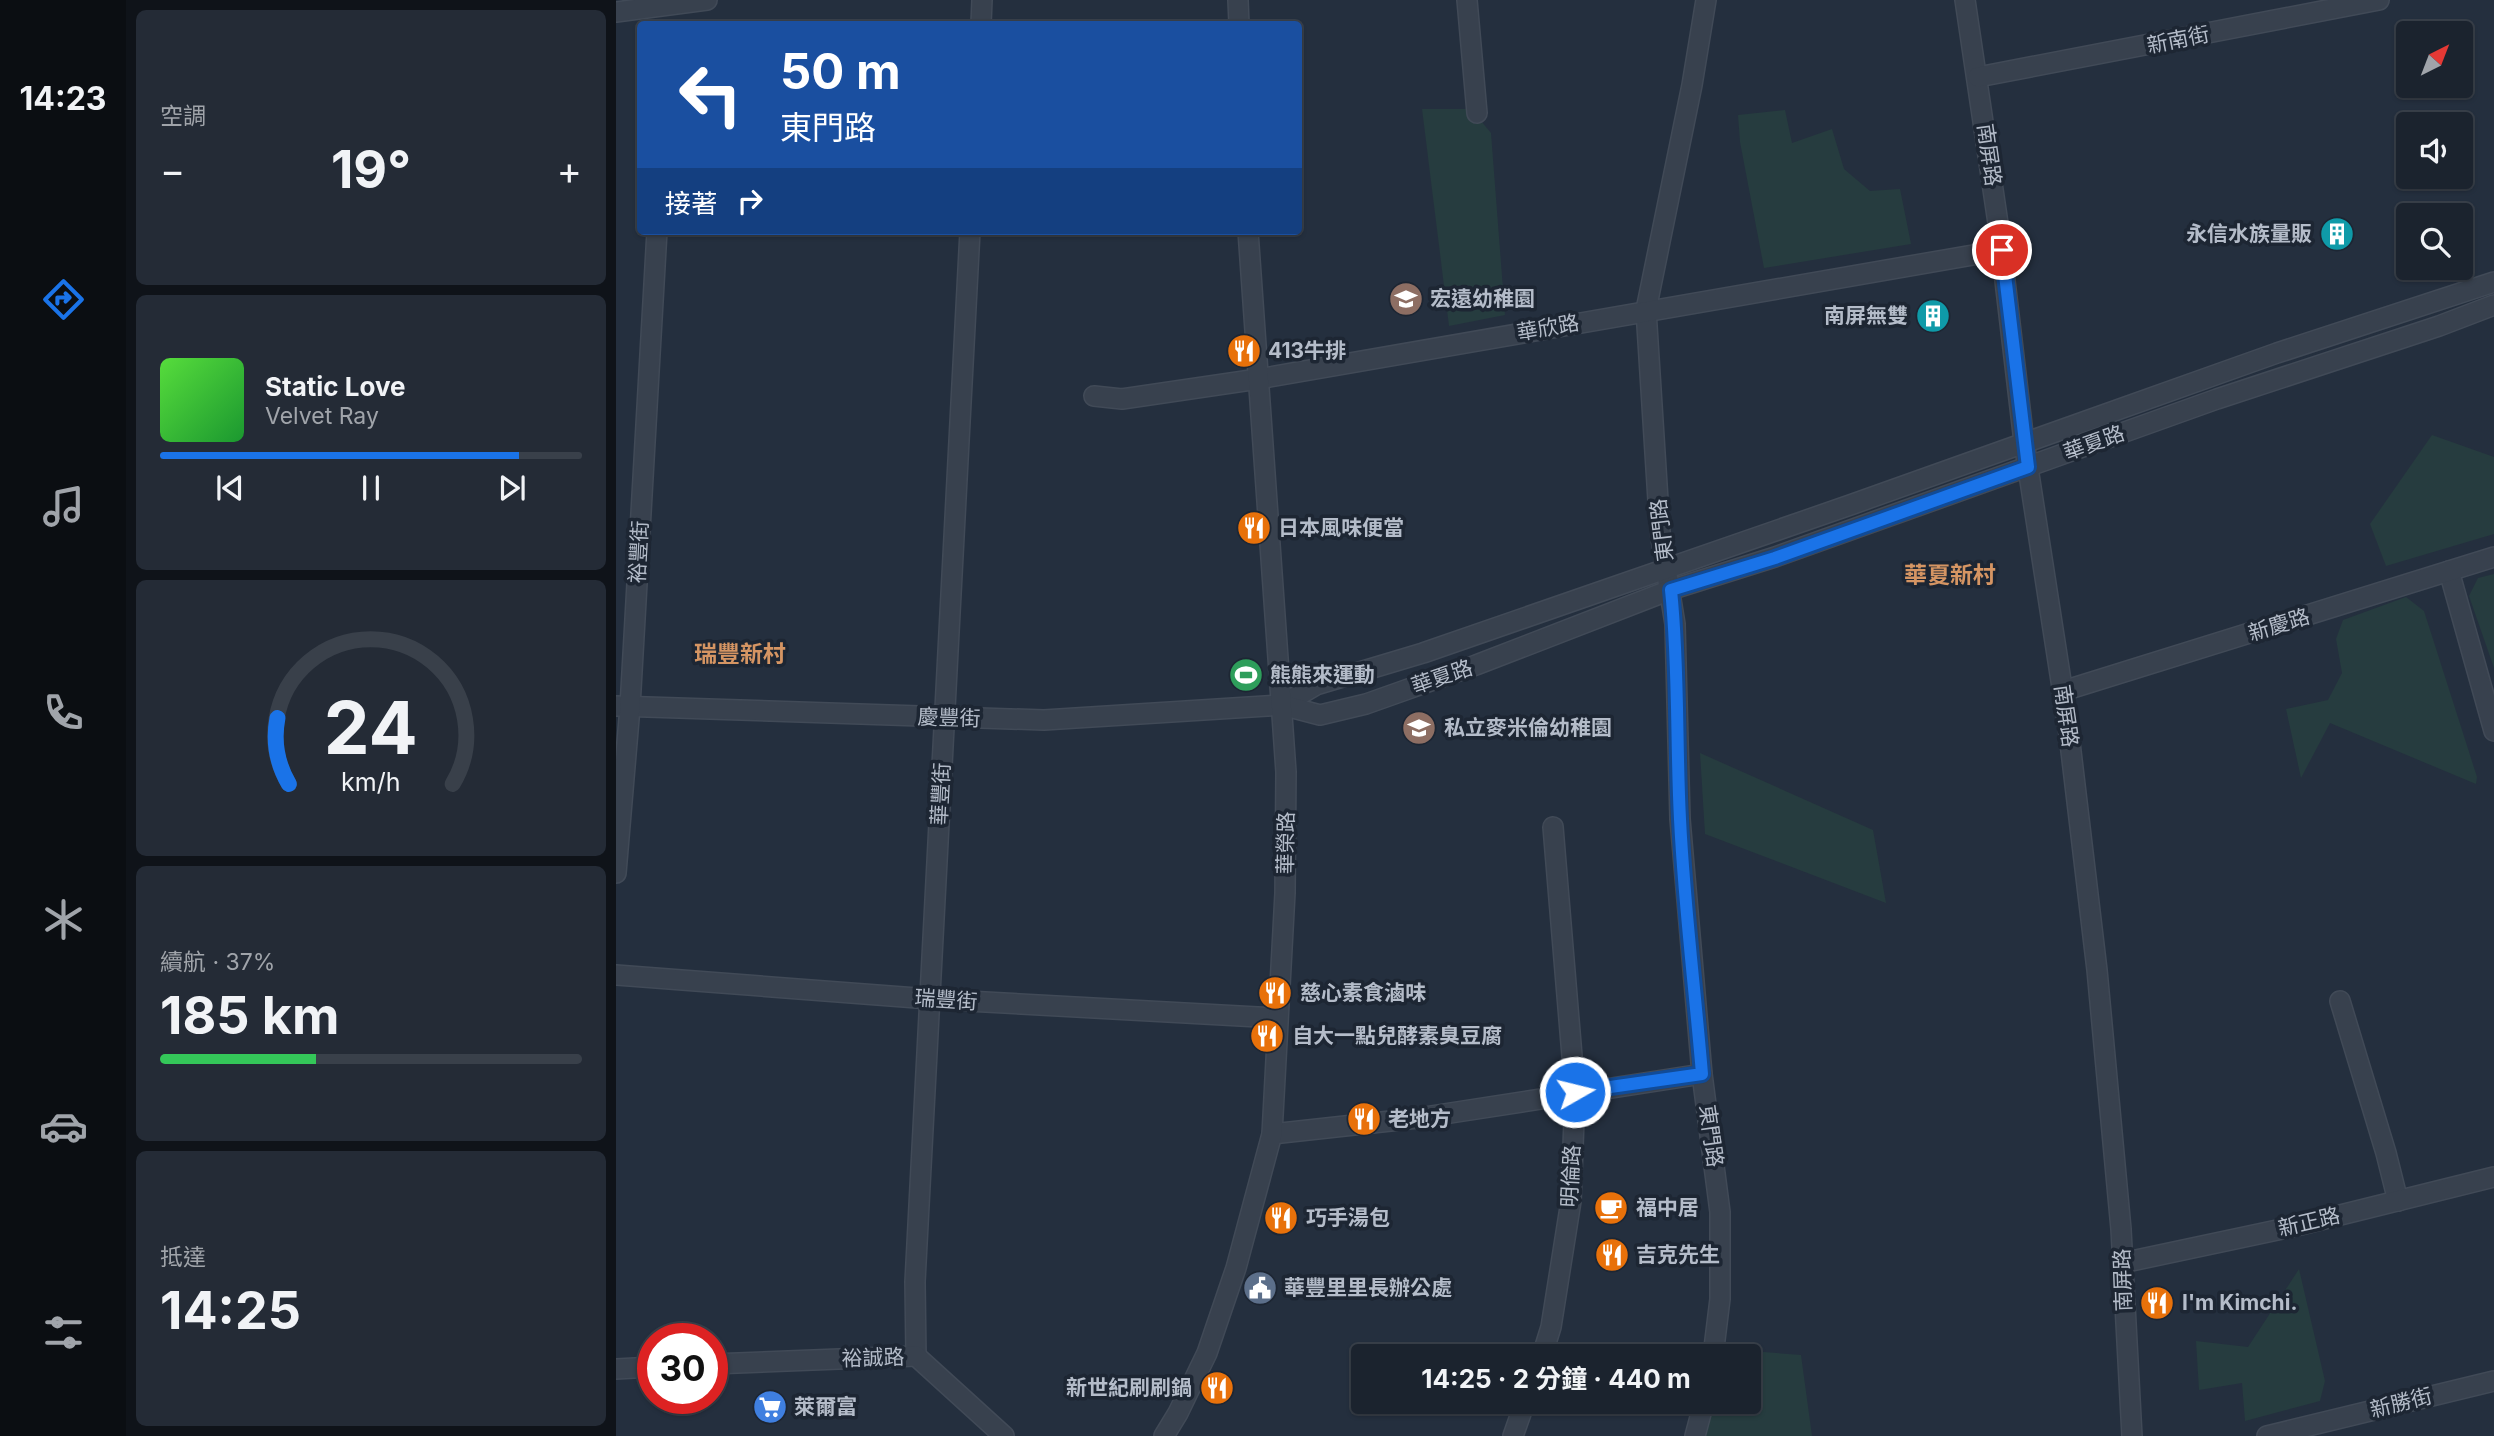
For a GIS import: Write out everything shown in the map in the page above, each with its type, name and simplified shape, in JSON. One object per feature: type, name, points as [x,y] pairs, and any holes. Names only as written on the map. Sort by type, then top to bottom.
[{"type":"street","points":[[616,12],[673,2],[707,0]]},
{"type":"street","points":[[981,21],[982,0]]},
{"type":"street","points":[[1238,0],[1239,21]]},
{"type":"street","points":[[1467,0],[1477,113]]},
{"type":"street","name":"東門路","points":[[1706,0],[1692,85],[1647,310],[1660,532],[1675,624],[1680,819],[1702,1074],[1720,1212],[1720,1299],[1714,1344]]},
{"type":"street","name":"南屏路","points":[[1965,0],[2002,250],[2024,442],[2063,691],[2105,1043],[2132,1436]]},
{"type":"street","name":"新南街","points":[[1978,77],[2379,0]]},
{"type":"street","points":[[671,21],[673,2]]},
{"type":"street","name":"裕豐街","points":[[616,873],[623,707],[657,235]]},
{"type":"street","name":"華豐街","points":[[916,1356],[915,1282],[971,235]]},
{"type":"street","name":"華榮路","points":[[1164,1436],[1207,1353],[1236,1268],[1272,1134],[1286,839],[1286,772],[1248,235]]},
{"type":"street","name":"華欣路","points":[[1094,396],[1122,399],[1258,379],[2002,250]]},
{"type":"street","name":"華夏路","points":[[1282,705],[1316,685],[1423,653],[2312,341],[2494,282]]},
{"type":"street","name":"華夏路","points":[[1282,705],[1320,715],[1366,704],[1671,590],[1775,558],[2494,305]]},
{"type":"street","name":"新慶路","points":[[2063,691],[2494,557]]},
{"type":"street","points":[[2449,571],[2494,731]]},
{"type":"street","name":"慶豐街","points":[[623,707],[1044,720],[1282,705]]},
{"type":"street","name":"明倫路","points":[[1546,1344],[1551,1327],[1571,1201],[1575,1092],[1553,827]]},
{"type":"street","name":"瑞豐街","points":[[616,975],[930,999],[1276,1018]]},
{"type":"street","points":[[2340,1001],[2398,1201]]},
{"type":"street","points":[[1272,1134],[1418,1118],[1702,1074]]},
{"type":"street","name":"新正路","points":[[2122,1263],[2296,1226],[2494,1177]]},
{"type":"street","name":"裕誠路","points":[[728,1363],[916,1356],[1004,1436]]},
{"type":"street","points":[[616,1369],[637,1368]]},
{"type":"street","name":"新勝街","points":[[2267,1436],[2494,1381]]},
{"type":"street","points":[[1513,1436],[1521,1414]]},
{"type":"street","points":[[1695,1436],[1701,1414]]},
{"type":"green space","points":[[1422,109],[1471,109],[1491,133],[1505,315],[1449,326]]},
{"type":"green space","points":[[1785,110],[1792,143],[1832,129],[1844,169],[1870,191],[1900,189],[1911,244],[1764,268],[1740,142],[1738,115]]},
{"type":"green space","points":[[2432,435],[2494,457],[2494,534],[2386,566],[2370,524]]},
{"type":"green space","points":[[2494,574],[2494,668],[2469,596],[2478,578]]},
{"type":"green space","points":[[2406,597],[2424,611],[2477,777],[2476,784],[2330,723],[2301,778],[2286,709],[2328,700],[2342,673],[2336,639],[2343,620]]},
{"type":"green space","points":[[1700,753],[1873,830],[1886,903],[1705,834]]},
{"type":"green space","points":[[2299,1269],[2325,1381],[2320,1401],[2245,1421],[2242,1383],[2199,1390],[2196,1341],[2248,1347]]},
{"type":"green space","points":[[1761,1352],[1801,1355],[1812,1436],[1702,1436],[1708,1414],[1761,1414]]},
{"type":"place","name":"永信水族量販","points":[[2337,234]]},
{"type":"place","name":"宏遠幼稚園","points":[[1406,299]]},
{"type":"place","name":"南屏無雙","points":[[1933,316]]},
{"type":"place","name":"413牛排","points":[[1244,351]]},
{"type":"place","name":"日本風味便當","points":[[1254,528]]},
{"type":"place","name":"熊熊來運動","points":[[1246,675]]},
{"type":"place","name":"私立麥米倫幼稚園","points":[[1419,728]]},
{"type":"place","name":"慈心素食滷味","points":[[1275,993]]},
{"type":"place","name":"自大一點兒酵素臭豆腐","points":[[1267,1036]]},
{"type":"place","name":"老地方","points":[[1364,1119]]},
{"type":"place","name":"福中居","points":[[1611,1208]]},
{"type":"place","name":"巧手湯包","points":[[1281,1218]]},
{"type":"place","name":"吉克先生","points":[[1612,1255]]},
{"type":"place","name":"華豐里里長辦公處","points":[[1260,1288]]},
{"type":"place","name":"I'm Kimchi.","points":[[2157,1303]]},
{"type":"place","name":"新世紀刷刷鍋","points":[[1217,1388]]},
{"type":"place","name":"萊爾富","points":[[770,1407]]},
{"type":"district","name":"華夏新村","points":[[1950,575]]},
{"type":"district","name":"瑞豐新村","points":[[740,654]]},
{"type":"route","points":[[1575,1092],[1702,1074],[1680,819],[1679,713],[1671,590],[1775,558],[2028,467],[2002,250]]}]
